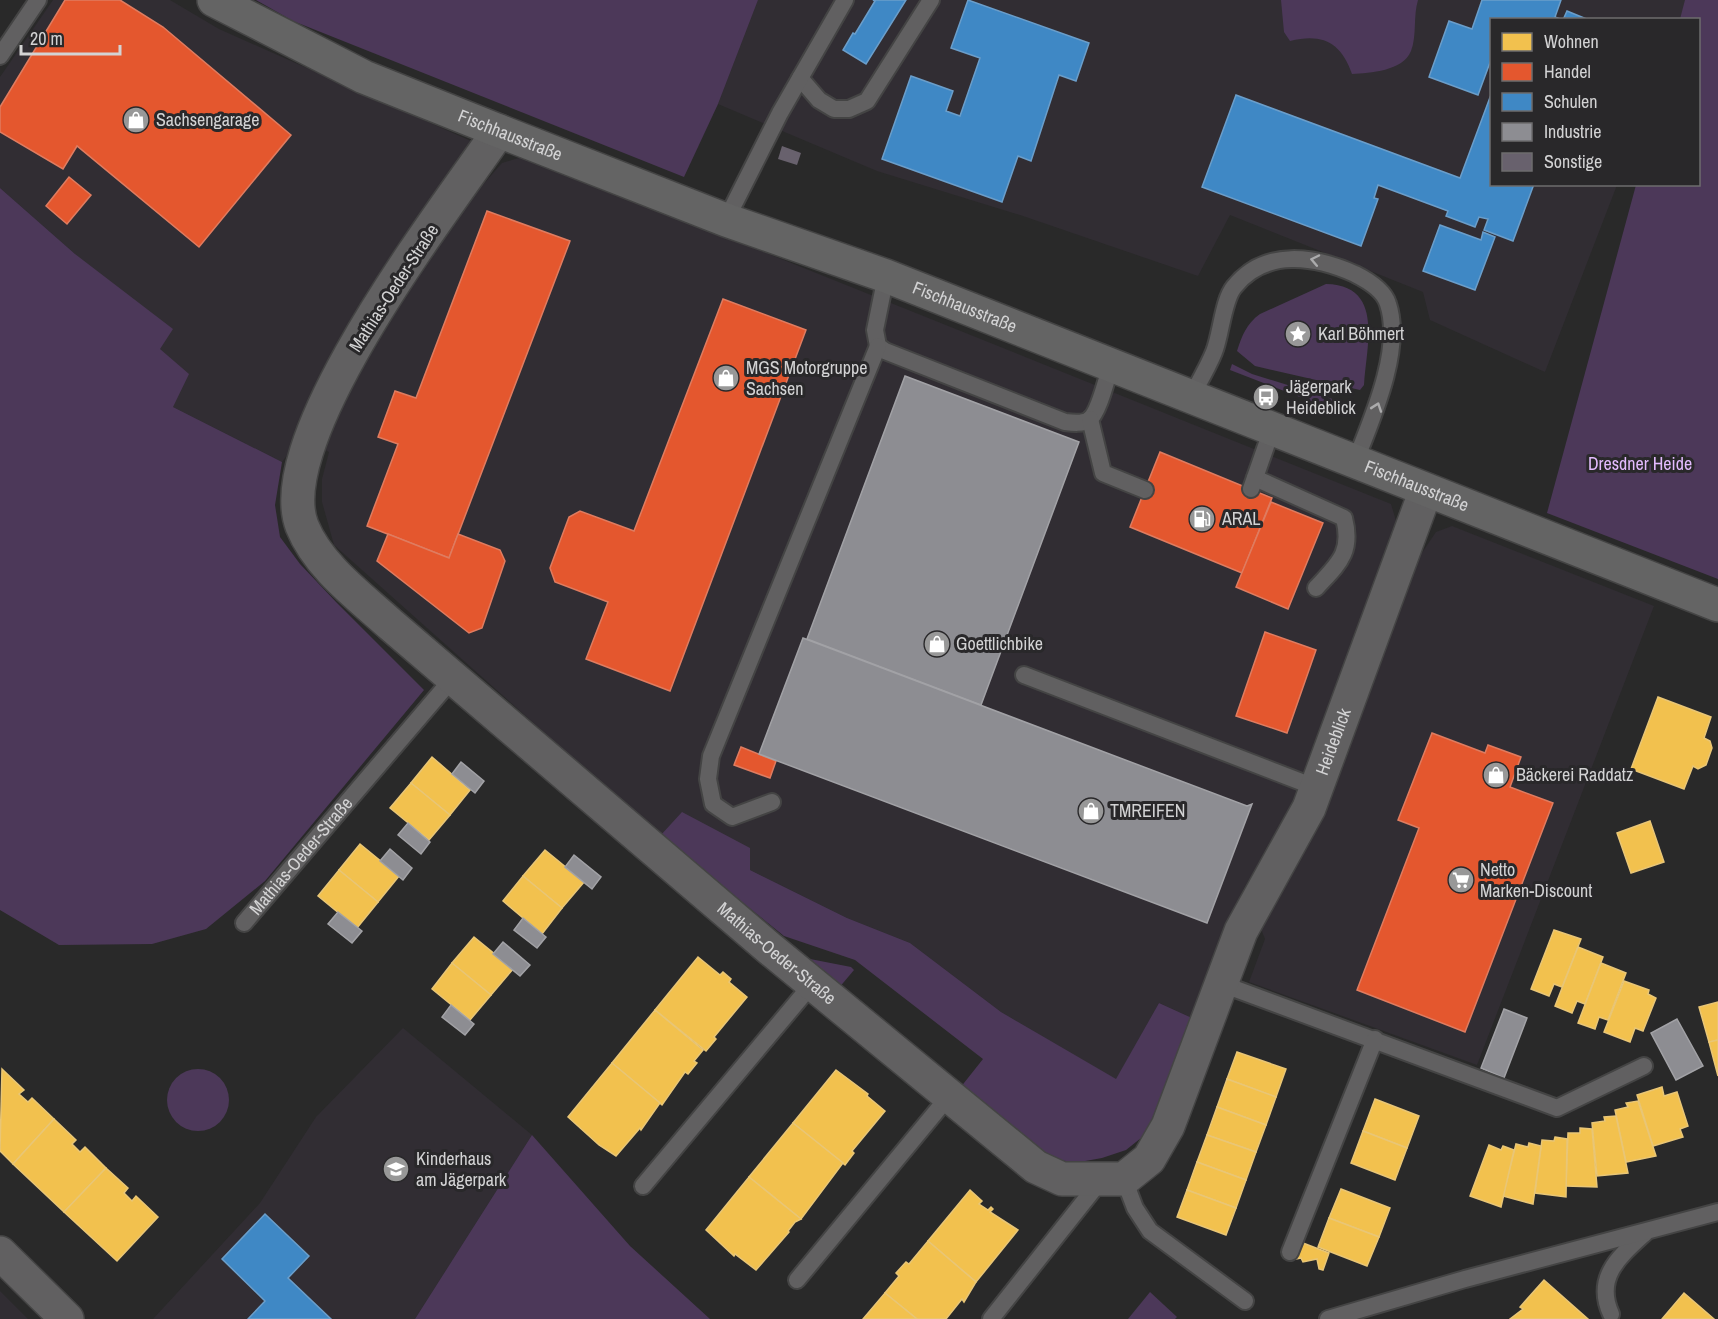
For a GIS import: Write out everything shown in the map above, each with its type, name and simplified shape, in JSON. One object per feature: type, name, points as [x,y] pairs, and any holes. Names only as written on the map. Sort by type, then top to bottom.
[{"type":"main road","name":"Fischhausstraße","points":[[214,0],[364,77],[726,219],[886,276],[1718,605]]},
{"type":"street","name":"Mathias-Oeder-Straße","points":[[499,131],[357,339],[307,447],[297,493],[302,525],[317,552],[390,624],[453,678],[813,983],[1036,1167],[1062,1179],[1112,1179]]},
{"type":"street","name":"Heideblick","points":[[1112,1179],[1149,1159],[1168,1126],[1241,931],[1309,808],[1426,490]]},
{"type":"street","points":[[0,1253],[67,1319]]},
{"type":"lane","points":[[0,56],[38,0]]},
{"type":"lane","points":[[726,219],[800,78],[845,0]]},
{"type":"lane","points":[[800,78],[819,100],[834,108],[849,109],[867,101],[931,0]]},
{"type":"lane","points":[[1191,397],[1214,352],[1232,288],[1253,269],[1286,259],[1303,258],[1332,264],[1369,280],[1388,301],[1393,331],[1379,404],[1355,462]]},
{"type":"lane","points":[[772,802],[732,817],[713,804],[708,780],[711,756],[878,346],[875,330],[886,276]]},
{"type":"lane","points":[[878,346],[1065,422],[1090,419],[1096,411],[1111,365]]},
{"type":"lane","points":[[1090,419],[1103,473],[1145,490]]},
{"type":"lane","points":[[1272,429],[1253,483],[1344,518],[1348,533],[1343,559],[1316,588]]},
{"type":"lane","points":[[1024,675],[1317,788]]},
{"type":"lane","name":"Mathias-Oeder-Straße","points":[[244,923],[453,678]]},
{"type":"lane","points":[[644,1186],[813,983]]},
{"type":"lane","points":[[1222,984],[1376,1039],[1557,1108],[1644,1066]]},
{"type":"lane","points":[[1290,1252],[1376,1039]]},
{"type":"lane","points":[[797,1280],[949,1096]]},
{"type":"lane","points":[[991,1319],[1112,1179],[1150,1231],[1245,1301]]},
{"type":"lane","points":[[1328,1319],[1718,1212]]},
{"type":"lane","points":[[1611,1314],[1604,1292],[1605,1279],[1617,1258],[1648,1231]]},
{"type":"shaded area","points":[[53,0],[170,0],[219,29],[471,141],[451,172],[480,188],[502,163],[525,156],[1391,504],[1397,524],[1300,797],[1244,888],[1221,938],[1192,1018],[1159,1003],[1116,1080],[1001,1012],[910,943],[847,918],[750,870],[660,836],[334,545],[322,502],[322,479],[329,452],[301,437],[282,462],[173,407],[160,349],[75,254],[0,188],[0,77]]},
{"type":"shaded area","points":[[758,0],[1687,0],[1680,18],[1490,18],[1490,186],[1617,186],[1545,372],[1430,320],[1423,292],[1230,215],[1198,276],[1023,216],[877,171],[718,104]]},
{"type":"shaded area","points":[[1452,526],[1654,606],[1477,1065],[1249,982],[1265,939],[1259,924],[1279,883],[1325,814],[1417,560],[1436,532]]},
{"type":"shaded area","name":"Kinderhaus am Jägerpark","points":[[403,1028],[532,1135],[415,1319],[153,1319],[260,1203],[316,1117]]},
{"type":"shaded area","points":[[0,1291],[28,1319],[0,1319]]},
{"type":"green space","points":[[256,0],[758,0],[718,104],[684,177],[293,21]]},
{"type":"green space","points":[[1281,0],[1418,0],[1411,51],[1407,58],[1394,67],[1376,72],[1352,74],[1342,54],[1329,42],[1312,38],[1290,41],[1284,32]]},
{"type":"green space","name":"Dresdner Heide","points":[[1685,0],[1718,0],[1718,579],[1547,513],[1636,186],[1700,186],[1700,18],[1680,18]]},
{"type":"green space","points":[[0,188],[75,254],[173,329],[160,349],[189,374],[173,407],[282,462],[275,505],[280,537],[300,564],[424,690],[265,881],[206,929],[152,944],[59,945],[0,910]]},
{"type":"green space","points":[[1326,284],[1345,287],[1357,295],[1364,306],[1368,321],[1368,337],[1364,385],[1360,390],[1255,366],[1237,351],[1248,326],[1260,314]]},
{"type":"green space","points":[[1232,364],[1252,374],[1355,406],[1352,417],[1230,370]]},
{"type":"green space","points":[[682,812],[750,848],[750,870],[847,918],[910,943],[1001,1012],[1116,1079],[1159,1003],[1192,1018],[1146,1134],[1126,1150],[1102,1158],[1074,1163],[1048,1157],[960,1088],[983,1059],[855,960],[784,936],[660,836]]},
{"type":"green space","points":[[805,958],[851,967],[854,970],[838,989]]},
{"type":"green space","points":[[192,1069],[204,1069],[220,1078],[227,1088],[229,1100],[227,1112],[220,1122],[204,1131],[192,1131],[181,1126],[172,1117],[167,1106],[167,1094],[172,1083],[181,1074]]},
{"type":"green space","points":[[532,1135],[630,1246],[710,1319],[415,1319]]},
{"type":"green space","points":[[1150,1292],[1177,1317],[1175,1319],[1128,1319]]},
{"type":"building: Wohnen","points":[[1658,697],[1711,717],[1704,738],[1710,741],[1712,748],[1706,765],[1698,769],[1693,766],[1684,789],[1631,769]]},
{"type":"building: Wohnen","points":[[432,757],[470,790],[450,815],[411,783]]},
{"type":"building: Wohnen","points":[[411,783],[450,815],[429,840],[390,808]]},
{"type":"building: Wohnen","points":[[1650,821],[1664,862],[1631,873],[1617,833]]},
{"type":"building: Wohnen","points":[[360,844],[399,876],[378,902],[339,870]]},
{"type":"building: Wohnen","points":[[545,850],[584,882],[562,908],[523,876]]},
{"type":"building: Wohnen","points":[[339,870],[378,902],[357,928],[318,896]]},
{"type":"building: Wohnen","points":[[523,876],[562,908],[542,934],[503,901]]},
{"type":"building: Wohnen","points":[[1554,930],[1581,939],[1562,987],[1554,984],[1549,996],[1531,989]]},
{"type":"building: Wohnen","points":[[474,937],[513,969],[491,995],[452,963]]},
{"type":"building: Wohnen","points":[[1578,947],[1603,957],[1585,1004],[1577,1001],[1572,1013],[1555,1006]]},
{"type":"building: Wohnen","points":[[698,957],[720,975],[723,972],[731,979],[729,982],[747,997],[714,1037],[716,1039],[706,1051],[655,1010]]},
{"type":"building: Wohnen","points":[[452,963],[491,995],[470,1020],[432,989]]},
{"type":"building: Wohnen","points":[[1601,963],[1626,973],[1608,1020],[1599,1017],[1595,1029],[1578,1023]]},
{"type":"building: Wohnen","points":[[1624,981],[1649,990],[1648,994],[1656,998],[1643,1031],[1635,1028],[1630,1042],[1604,1032]]},
{"type":"building: Wohnen","points":[[1718,1002],[1718,1040],[1709,1042],[1699,1007]]},
{"type":"building: Wohnen","points":[[655,1010],[703,1050],[694,1061],[697,1063],[688,1074],[685,1072],[662,1105],[612,1063]]},
{"type":"building: Wohnen","points":[[1718,1040],[1718,1076],[1709,1042]]},
{"type":"building: Wohnen","points":[[1237,1052],[1286,1069],[1276,1097],[1227,1079]]},
{"type":"building: Wohnen","points":[[612,1063],[660,1103],[641,1130],[640,1128],[616,1156],[599,1145],[568,1117]]},
{"type":"building: Wohnen","points":[[2,1069],[24,1090],[19,1094],[28,1102],[32,1098],[54,1119],[13,1164],[0,1151]]},
{"type":"building: Wohnen","points":[[836,1070],[868,1094],[867,1096],[885,1111],[852,1151],[854,1153],[845,1165],[793,1123]]},
{"type":"building: Wohnen","points":[[1227,1079],[1276,1097],[1266,1125],[1217,1107]]},
{"type":"building: Wohnen","points":[[1662,1087],[1664,1096],[1677,1092],[1688,1126],[1680,1129],[1683,1137],[1653,1146],[1637,1095]]},
{"type":"building: Wohnen","points":[[1375,1099],[1419,1116],[1407,1148],[1363,1131]]},
{"type":"building: Wohnen","points":[[1638,1101],[1656,1156],[1626,1162],[1615,1110],[1628,1107],[1626,1103]]},
{"type":"building: Wohnen","points":[[1217,1107],[1266,1125],[1256,1152],[1207,1135]]},
{"type":"building: Wohnen","points":[[1616,1116],[1628,1173],[1597,1176],[1592,1123],[1605,1121],[1604,1117]]},
{"type":"building: Wohnen","points":[[54,1119],[76,1140],[72,1144],[80,1152],[85,1147],[106,1168],[64,1212],[13,1164]]},
{"type":"building: Wohnen","points":[[793,1123],[843,1163],[801,1219],[749,1177]]},
{"type":"building: Wohnen","points":[[1580,1128],[1592,1129],[1597,1187],[1566,1186],[1568,1133],[1580,1133]]},
{"type":"building: Wohnen","points":[[1363,1131],[1407,1148],[1395,1180],[1351,1163]]},
{"type":"building: Wohnen","points":[[1207,1135],[1256,1152],[1246,1180],[1197,1162]]},
{"type":"building: Wohnen","points":[[1555,1137],[1567,1139],[1566,1197],[1535,1193],[1542,1140],[1554,1141]]},
{"type":"building: Wohnen","points":[[1529,1143],[1541,1146],[1533,1204],[1503,1196],[1516,1144],[1528,1147]]},
{"type":"building: Wohnen","points":[[1489,1145],[1501,1150],[1503,1146],[1514,1150],[1501,1207],[1470,1196]]},
{"type":"building: Wohnen","points":[[1197,1162],[1246,1180],[1236,1208],[1187,1190]]},
{"type":"building: Wohnen","points":[[106,1168],[128,1188],[124,1193],[132,1201],[136,1196],[158,1217],[117,1261],[64,1212]]},
{"type":"building: Wohnen","points":[[749,1177],[801,1219],[795,1222],[756,1270],[735,1254],[734,1256],[706,1230]]},
{"type":"building: Wohnen","points":[[1341,1189],[1390,1208],[1379,1237],[1329,1218]]},
{"type":"building: Wohnen","points":[[970,1190],[982,1201],[979,1204],[988,1210],[991,1207],[993,1209],[990,1212],[1018,1230],[976,1282],[928,1241]]},
{"type":"building: Wohnen","points":[[1187,1190],[1236,1208],[1226,1235],[1177,1217]]},
{"type":"building: Wohnen","points":[[1329,1218],[1379,1237],[1367,1266],[1318,1247]]},
{"type":"building: Wohnen","points":[[928,1241],[976,1282],[964,1302],[962,1299],[946,1319],[917,1319],[885,1293],[899,1276],[896,1273],[906,1262],[909,1264]]},
{"type":"building: Wohnen","points":[[1303,1243],[1329,1253],[1323,1270],[1319,1269],[1317,1259],[1303,1262],[1301,1258],[1296,1259]]},
{"type":"building: Wohnen","points":[[1544,1280],[1588,1319],[1510,1319],[1523,1309],[1520,1307]]},
{"type":"building: Wohnen","points":[[885,1293],[917,1319],[863,1319]]},
{"type":"building: Wohnen","points":[[1684,1293],[1714,1319],[1662,1319]]},
{"type":"building: Handel","name":"Sachsengarage","points":[[65,0],[120,0],[163,27],[291,135],[199,247],[77,146],[63,169],[0,132],[0,107]]},
{"type":"building: Handel","points":[[69,177],[91,195],[67,224],[46,206]]},
{"type":"building: Handel","points":[[487,211],[570,241],[449,558],[367,526],[398,444],[378,437],[395,391],[416,398]]},
{"type":"building: Handel","points":[[723,299],[806,330],[670,691],[586,659],[608,602],[555,582],[550,568],[569,517],[580,511],[634,531]]},
{"type":"building: Handel","points":[[1160,452],[1272,498],[1242,573],[1130,527]]},
{"type":"building: Handel","points":[[1271,502],[1323,523],[1288,609],[1236,587]]},
{"type":"building: Handel","points":[[388,534],[449,558],[458,534],[500,550],[505,561],[482,628],[469,633],[377,561]]},
{"type":"building: Handel","points":[[1265,632],[1316,650],[1287,733],[1236,716]]},
{"type":"building: Handel","points":[[1432,733],[1485,753],[1488,745],[1521,757],[1510,787],[1553,803],[1465,1032],[1357,990],[1419,828],[1398,820]]},
{"type":"building: Handel","points":[[741,747],[776,761],[770,778],[734,765]]},
{"type":"building: Schulen","points":[[873,0],[906,0],[866,64],[843,50],[875,1]]},
{"type":"building: Schulen","points":[[968,0],[1089,43],[1076,81],[1059,75],[1031,161],[1018,156],[1002,202],[882,159],[911,76],[953,91],[946,111],[960,116],[980,58],[951,48]]},
{"type":"building: Schulen","points":[[1482,0],[1561,0],[1555,17],[1558,18],[1490,18],[1490,62],[1478,95],[1429,77],[1449,21],[1472,29]]},
{"type":"building: Schulen","points":[[1567,11],[1584,18],[1564,18]]},
{"type":"building: Schulen","points":[[1236,95],[1460,178],[1490,97],[1490,186],[1533,186],[1513,241],[1484,230],[1488,219],[1479,217],[1475,227],[1446,216],[1448,211],[1378,185],[1374,198],[1378,199],[1361,246],[1202,187]]},
{"type":"building: Schulen","points":[[1440,225],[1481,240],[1483,232],[1495,237],[1475,290],[1423,271]]},
{"type":"building: Schulen","points":[[265,1214],[309,1256],[288,1278],[331,1319],[248,1319],[265,1301],[222,1259]]},
{"type":"building: Industrie","points":[[905,376],[1079,442],[981,705],[807,639]]},
{"type":"building: Industrie","points":[[803,638],[1247,806],[1252,804],[1207,923],[759,754]]},
{"type":"building: Industrie","points":[[461,762],[484,781],[475,793],[452,774]]},
{"type":"building: Industrie","points":[[408,823],[430,842],[421,854],[398,835]]},
{"type":"building: Industrie","points":[[390,849],[412,868],[403,880],[380,861]]},
{"type":"building: Industrie","points":[[574,855],[601,877],[592,889],[565,867]]},
{"type":"building: Industrie","points":[[338,912],[362,931],[352,943],[328,924]]},
{"type":"building: Industrie","points":[[523,918],[546,937],[537,948],[514,930]]},
{"type":"building: Industrie","points":[[503,942],[530,965],[520,976],[493,954]]},
{"type":"building: Industrie","points":[[451,1005],[474,1024],[465,1035],[442,1017]]},
{"type":"building: Industrie","points":[[1504,1009],[1527,1018],[1504,1078],[1481,1068]]},
{"type":"building: Industrie","points":[[1677,1019],[1703,1066],[1676,1080],[1651,1033]]},
{"type":"building: Sonstige","points":[[782,146],[801,153],[797,165],[778,159]]},
{"type":"place","name":"Sachsengarage","points":[[136,120]]},
{"type":"place","name":"Karl Böhmert","points":[[1298,334]]},
{"type":"place","name":"MGS Motorgruppe Sachsen","points":[[726,378]]},
{"type":"place","name":"Jägerpark Heideblick","points":[[1266,397]]},
{"type":"place","name":"ARAL","points":[[1202,519]]},
{"type":"place","name":"Goettlichbike","points":[[937,644]]},
{"type":"place","name":"Bäckerei Raddatz","points":[[1496,775]]},
{"type":"place","name":"TMREIFEN","points":[[1091,811]]},
{"type":"place","name":"Netto Marken-Discount","points":[[1461,880]]},
{"type":"place","name":"Kinderhaus am Jägerpark","points":[[396,1169]]}]
